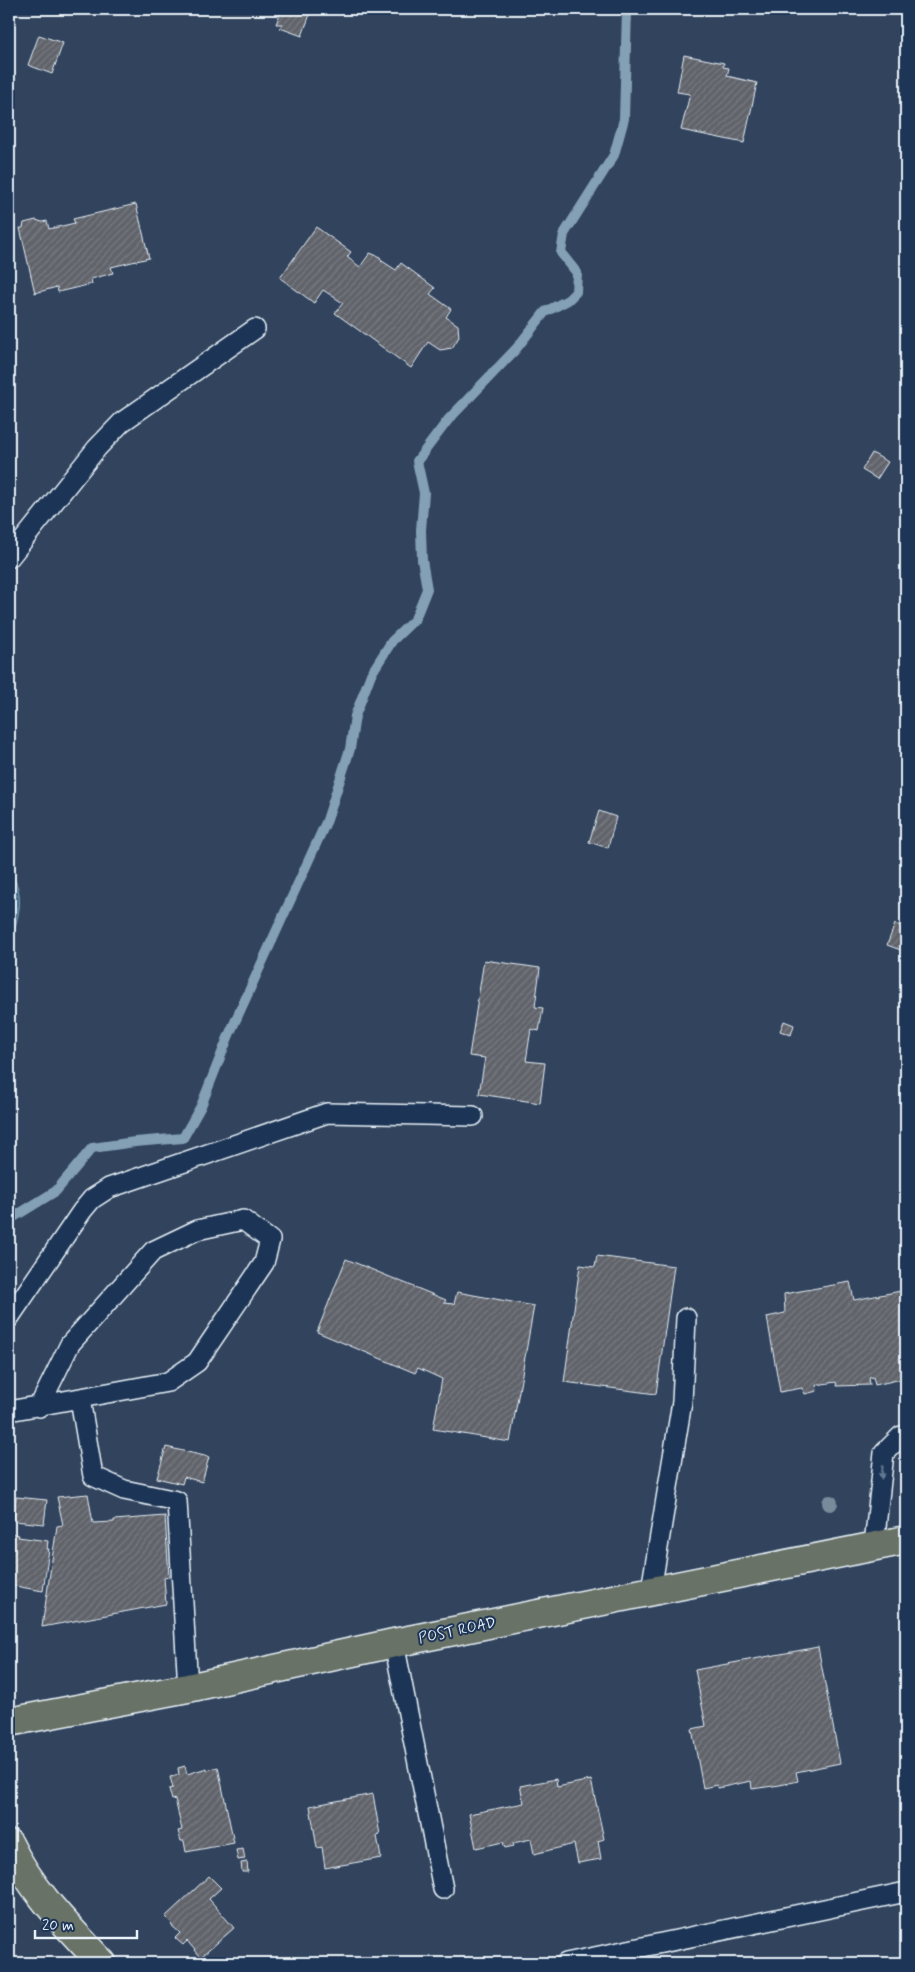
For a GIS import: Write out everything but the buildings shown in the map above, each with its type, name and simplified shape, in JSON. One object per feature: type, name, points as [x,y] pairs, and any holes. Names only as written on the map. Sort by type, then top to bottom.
[{"type":"main road","name":"POST ROAD","points":[[9,1722],[188,1688],[651,1590],[906,1540]]},
{"type":"main road","points":[[9,1844],[17,1862],[59,1917],[102,1963]]},
{"type":"lane","points":[[9,558],[97,448],[122,422],[255,329]]},
{"type":"lane","points":[[9,1318],[82,1211],[92,1199],[109,1188],[327,1113],[473,1116]]},
{"type":"lane","points":[[9,1411],[39,1407],[168,1382],[197,1362],[264,1263],[270,1240],[243,1220],[197,1230],[153,1251],[70,1344],[39,1407]]},
{"type":"lane","points":[[651,1590],[682,1402],[686,1318]]},
{"type":"lane","points":[[80,1399],[93,1476],[124,1490],[177,1501],[188,1688]]},
{"type":"lane","points":[[874,1545],[884,1453],[901,1436],[906,1435]]},
{"type":"lane","points":[[394,1643],[443,1889]]},
{"type":"lane","points":[[566,1963],[906,1892]]},
{"type":"water","points":[[9,872],[15,880],[18,889],[19,908],[18,918],[9,946]]},
{"type":"waterway","points":[[9,1220],[56,1191],[92,1148],[183,1138],[201,1106],[229,1035],[327,820],[350,749],[355,716],[371,674],[392,641],[415,619],[427,589],[422,560],[421,530],[424,493],[417,461],[448,420],[516,349],[545,312],[568,300],[576,292],[577,273],[561,253],[564,234],[614,155],[624,119],[627,9]]}]
